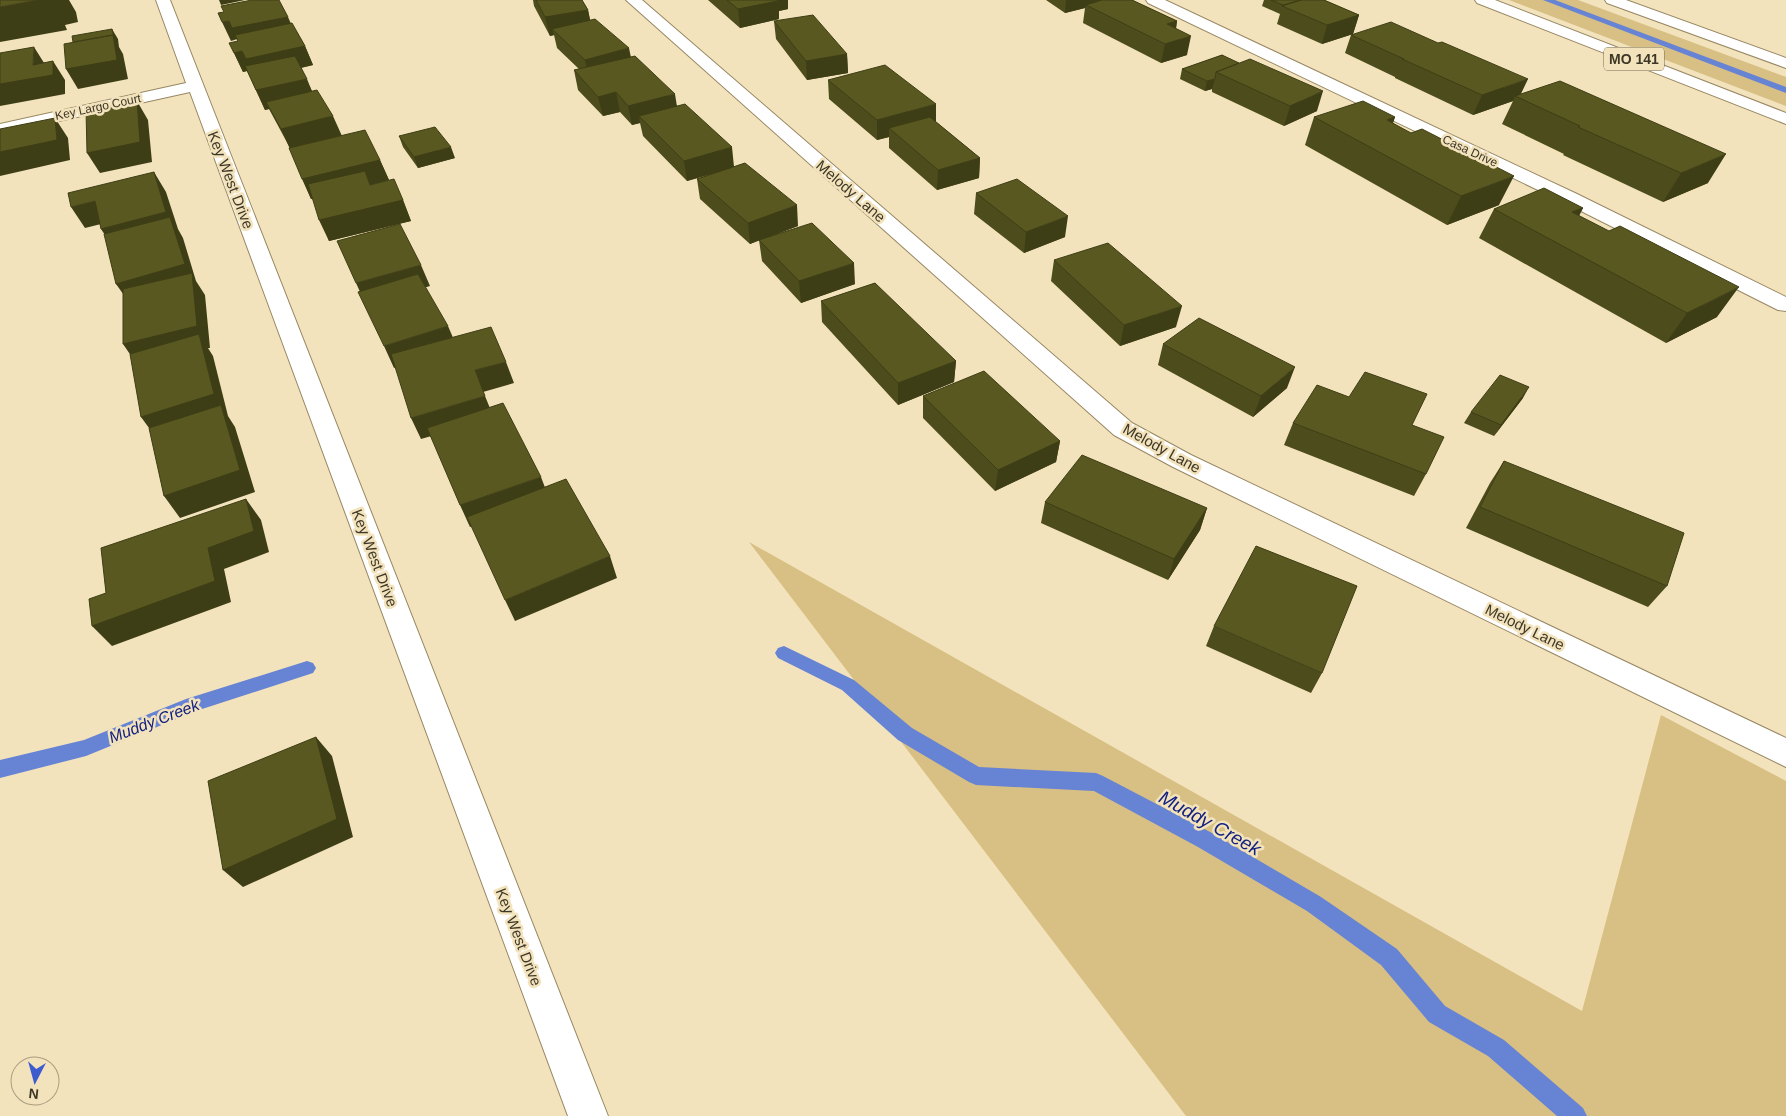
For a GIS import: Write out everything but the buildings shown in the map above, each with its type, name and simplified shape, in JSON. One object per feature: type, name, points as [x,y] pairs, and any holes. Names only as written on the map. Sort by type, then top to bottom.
[{"type":"main road","name":"Key West Drive","points":[[163,0],[588,1116]]},
{"type":"main road","name":"Melody Lane","points":[[633,0],[1123,429],[1182,461],[1786,753]]},
{"type":"main road","name":"Casa Drive","points":[[1153,0],[1570,198],[1786,304]]},
{"type":"main road","name":"MO 141","points":[[1482,0],[1786,119]]},
{"type":"main road","points":[[1612,0],[1786,63]]},
{"type":"main road","name":"Key Largo Court","points":[[0,129],[195,86]]},
{"type":"shaded area","points":[[1509,0],[1578,0],[1786,77],[1786,106]]},
{"type":"shaded area","points":[[749,542],[1582,1011],[1661,715],[1786,781],[1786,1116],[1186,1116]]},
{"type":"waterway","points":[[1547,0],[1786,90]]},
{"type":"waterway","name":"Muddy Creek","points":[[784,653],[848,685],[905,734],[976,776],[1096,782],[1205,840],[1314,904],[1389,957],[1437,1014],[1496,1048],[1575,1116]]},
{"type":"waterway","name":"Muddy Creek","points":[[0,769],[86,748],[192,705],[307,668]]}]
